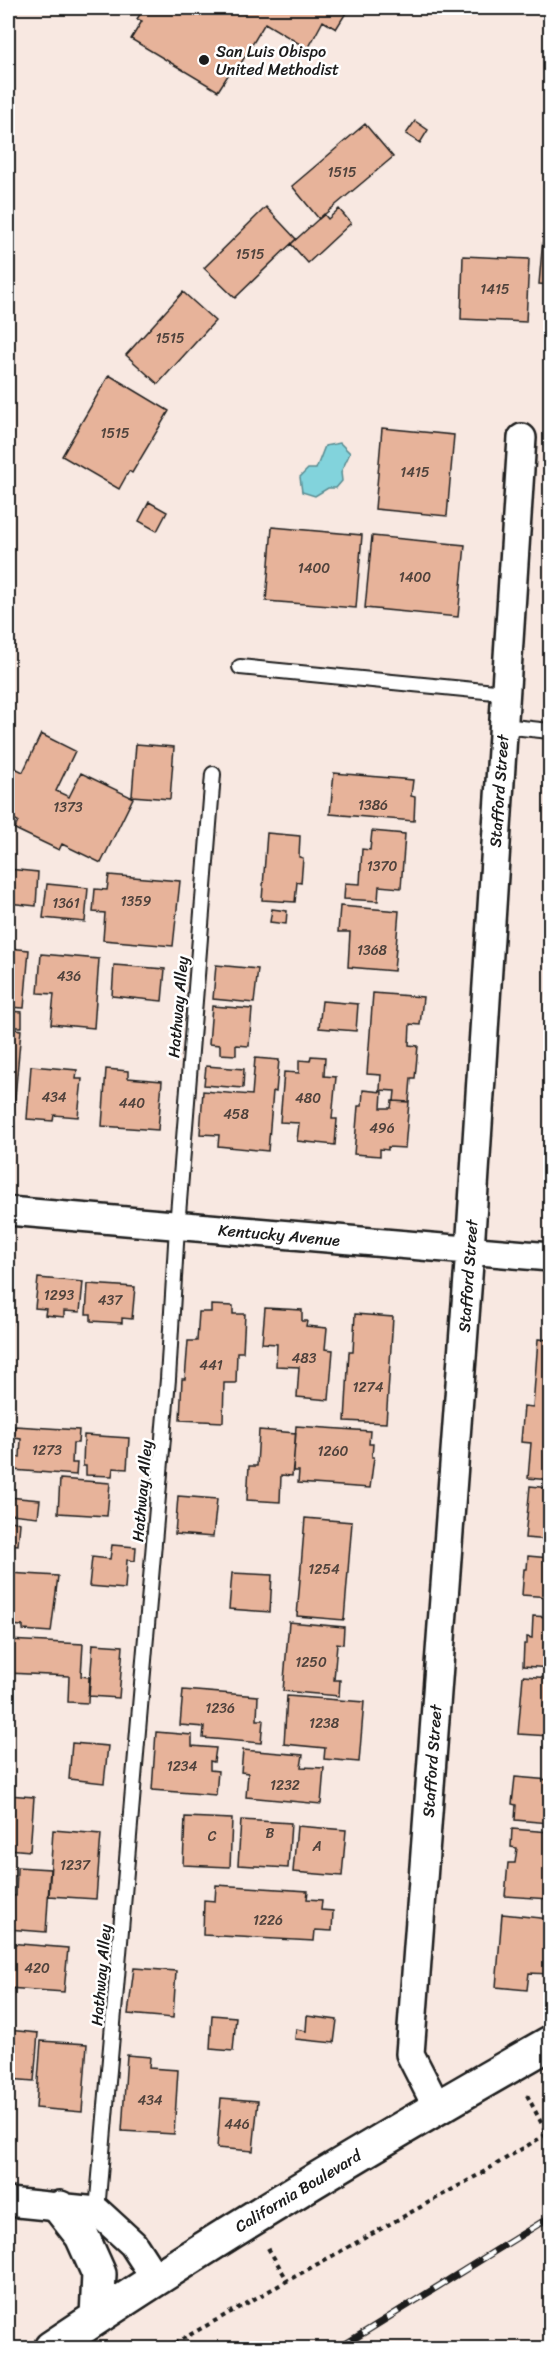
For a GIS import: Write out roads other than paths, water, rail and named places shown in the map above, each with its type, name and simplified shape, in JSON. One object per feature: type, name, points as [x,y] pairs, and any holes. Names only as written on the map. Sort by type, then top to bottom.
[{"type":"street","name":"Stafford Street","points":[[437,2107],[410,2054],[470,1250],[522,438]]},
{"type":"street","name":"Kentucky Avenue","points":[[8,1211],[550,1257]]},
{"type":"street","name":"California Boulevard","points":[[51,2349],[155,2278],[437,2107],[550,2043]]},
{"type":"street","points":[[8,2202],[97,2211],[133,2244],[155,2278]]},
{"type":"street","points":[[60,2208],[82,2236],[99,2274],[97,2317]]},
{"type":"lane","points":[[240,667],[505,693]]},
{"type":"lane","points":[[503,726],[550,731]]},
{"type":"lane","name":"Hathway Alley","points":[[97,2211],[168,1379],[177,1227],[213,774]]},
{"type":"water","points":[[340,443],[350,453],[341,472],[342,481],[336,488],[328,488],[315,496],[302,492],[300,477],[308,469],[316,469],[325,446]]},
{"type":"railway","points":[[339,2348],[550,2217]]},
{"type":"place","name":"San Luis Obispo United Methodist","points":[[204,60]]}]
